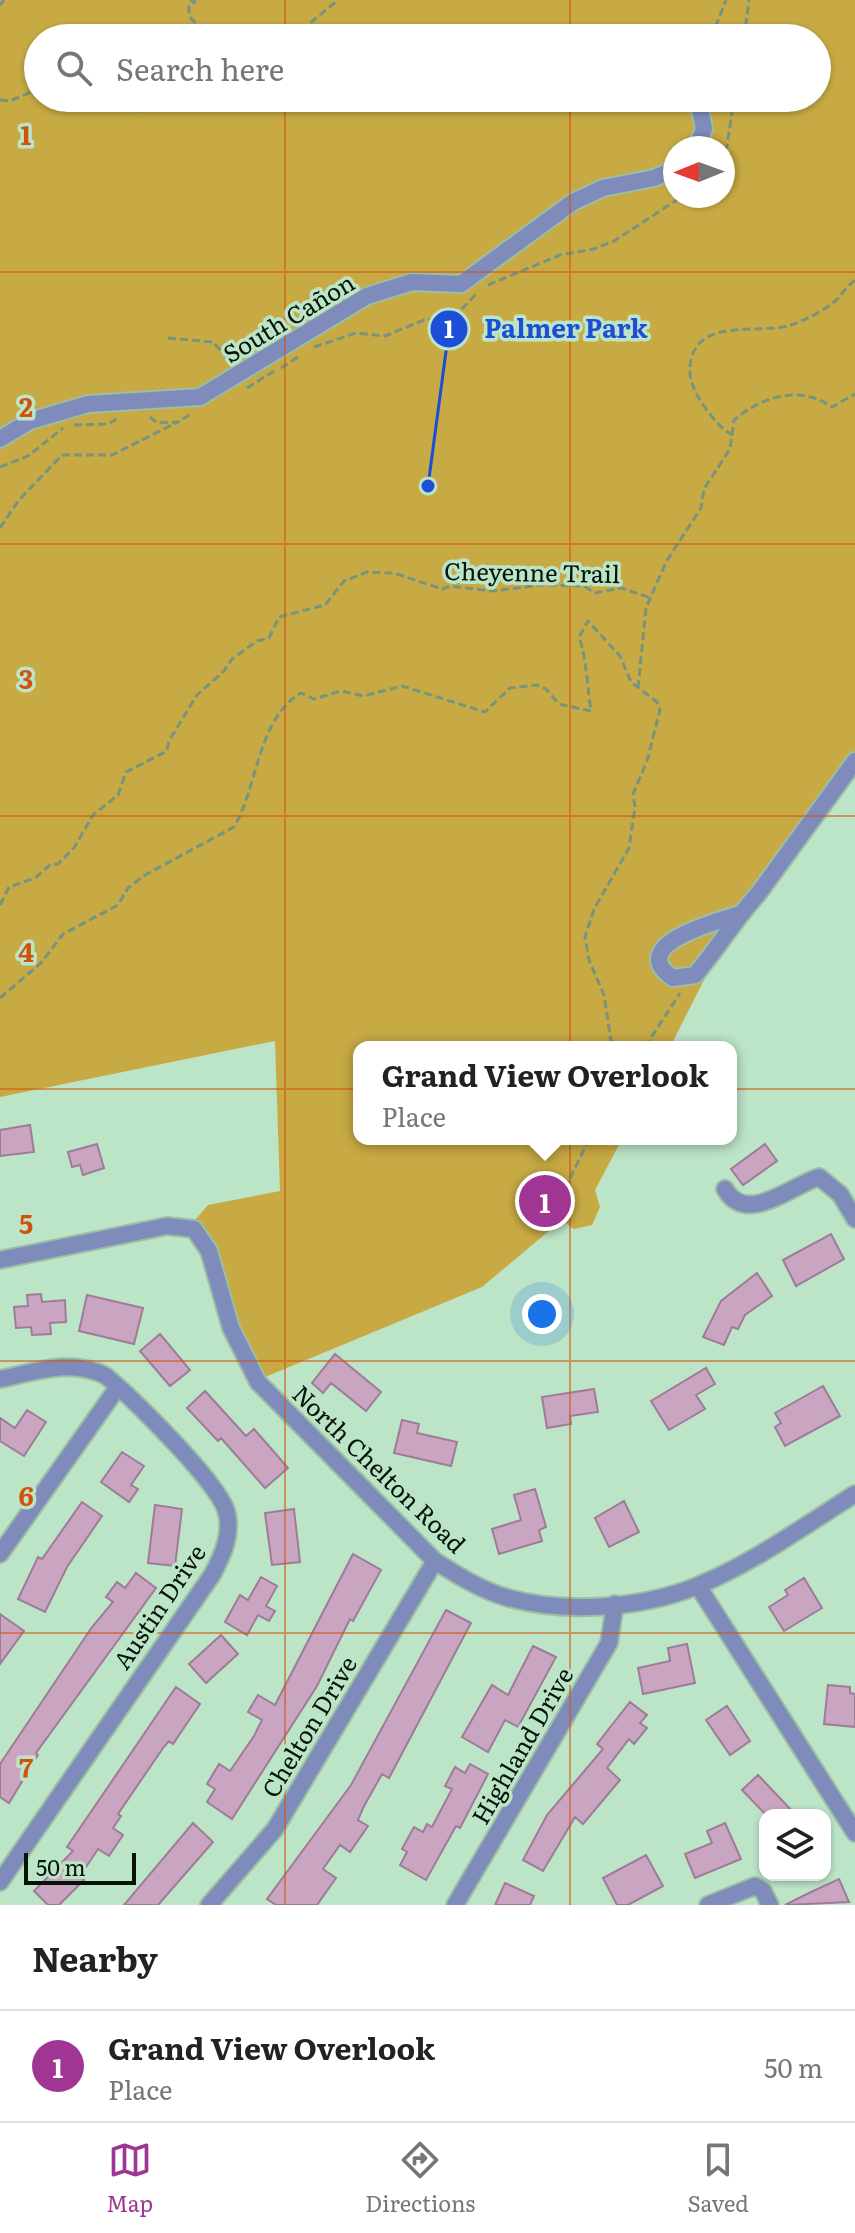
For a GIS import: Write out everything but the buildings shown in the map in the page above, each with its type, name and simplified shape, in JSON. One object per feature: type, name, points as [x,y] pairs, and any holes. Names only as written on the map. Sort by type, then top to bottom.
[{"type":"street","points":[[701,112],[704,129],[701,136]]},
{"type":"street","name":"South Cañon","points":[[0,439],[30,421],[88,404],[200,397],[367,296],[412,282],[461,284],[573,202],[603,188],[663,174]]},
{"type":"street","points":[[740,914],[702,926],[666,943],[660,955],[660,964],[673,978],[695,975],[729,934],[740,914],[855,761]]},
{"type":"street","points":[[725,1189],[732,1201],[742,1206],[785,1195],[819,1177],[840,1194],[855,1219]]},
{"type":"street","name":"North Chelton Road","points":[[0,1260],[167,1226],[194,1229],[209,1251],[231,1328],[258,1382],[435,1561],[465,1581],[519,1600],[574,1606],[615,1604],[646,1600],[698,1586],[744,1563],[855,1494]]},
{"type":"street","name":"Austin Drive","points":[[0,1379],[69,1366],[94,1370],[118,1387],[220,1497],[226,1512],[226,1544],[212,1575],[0,1882]]},
{"type":"street","points":[[0,1554],[118,1387]]},
{"type":"street","name":"Chelton Drive","points":[[209,1905],[275,1829],[435,1561]]},
{"type":"street","points":[[698,1586],[855,1833]]},
{"type":"street","name":"Highland Drive","points":[[455,1905],[609,1643],[615,1604]]},
{"type":"street","points":[[708,1905],[755,1886],[763,1891],[770,1905]]},
{"type":"path","points":[[0,5],[4,0]]},
{"type":"path","points":[[190,0],[195,2],[189,6],[189,16],[196,24]]},
{"type":"path","points":[[309,24],[338,0]]},
{"type":"path","points":[[717,24],[726,0]]},
{"type":"path","points":[[746,24],[749,0]]},
{"type":"path","points":[[0,100],[10,101],[24,95]]},
{"type":"path","points":[[728,136],[732,112]]},
{"type":"path","points":[[734,435],[727,432],[708,411],[691,383],[690,362],[699,343],[722,330],[753,328],[764,331],[792,324],[830,305],[855,280]]},
{"type":"path","points":[[168,338],[204,340],[216,344],[221,350]]},
{"type":"path","points":[[638,688],[644,622],[651,598],[666,562],[701,508],[704,489],[726,459],[734,435],[734,420],[755,403],[801,394],[812,396],[832,407],[855,394]]},
{"type":"path","points":[[0,467],[28,456],[65,427],[108,424],[127,414]]},
{"type":"path","points":[[0,528],[25,494],[62,455],[112,455],[174,427],[178,422],[158,423],[145,415]]},
{"type":"path","name":"Cheyenne Trail","points":[[0,905],[9,887],[35,878],[50,865],[58,864],[74,848],[86,823],[118,795],[126,772],[167,751],[189,705],[232,659],[257,641],[269,638],[279,617],[325,605],[349,577],[367,572],[394,573],[442,589],[450,586],[492,591],[541,585],[584,586],[595,593],[621,588],[651,598]]},
{"type":"path","points":[[0,998],[41,963],[63,934],[118,905],[128,888],[145,875],[234,827],[267,738],[280,714],[301,693],[314,699],[341,691],[364,696],[402,686],[485,712],[510,688],[537,685],[546,689],[559,704],[591,711],[586,692],[585,652],[579,637],[581,628],[588,621],[620,656],[631,682],[657,702],[659,717],[633,794],[629,848],[594,909],[585,937],[589,960],[604,995],[611,1041]]},
{"type":"path","points":[[649,1041],[682,989],[685,977]]},
{"type":"path","points":[[565,1189],[586,1145]]},
{"type":"shaded area","points":[[0,0],[855,0],[855,777],[706,976],[673,1041],[353,1041],[353,1145],[619,1145],[595,1190],[600,1207],[592,1225],[574,1229],[562,1220],[482,1287],[265,1377],[244,1341],[216,1251],[195,1220],[208,1205],[280,1191],[275,1041],[0,1097]]},
{"type":"place","name":"Palmer Park","points":[[428,486]]},
{"type":"place","name":"Grand View Overlook","points":[[545,1201]]}]
